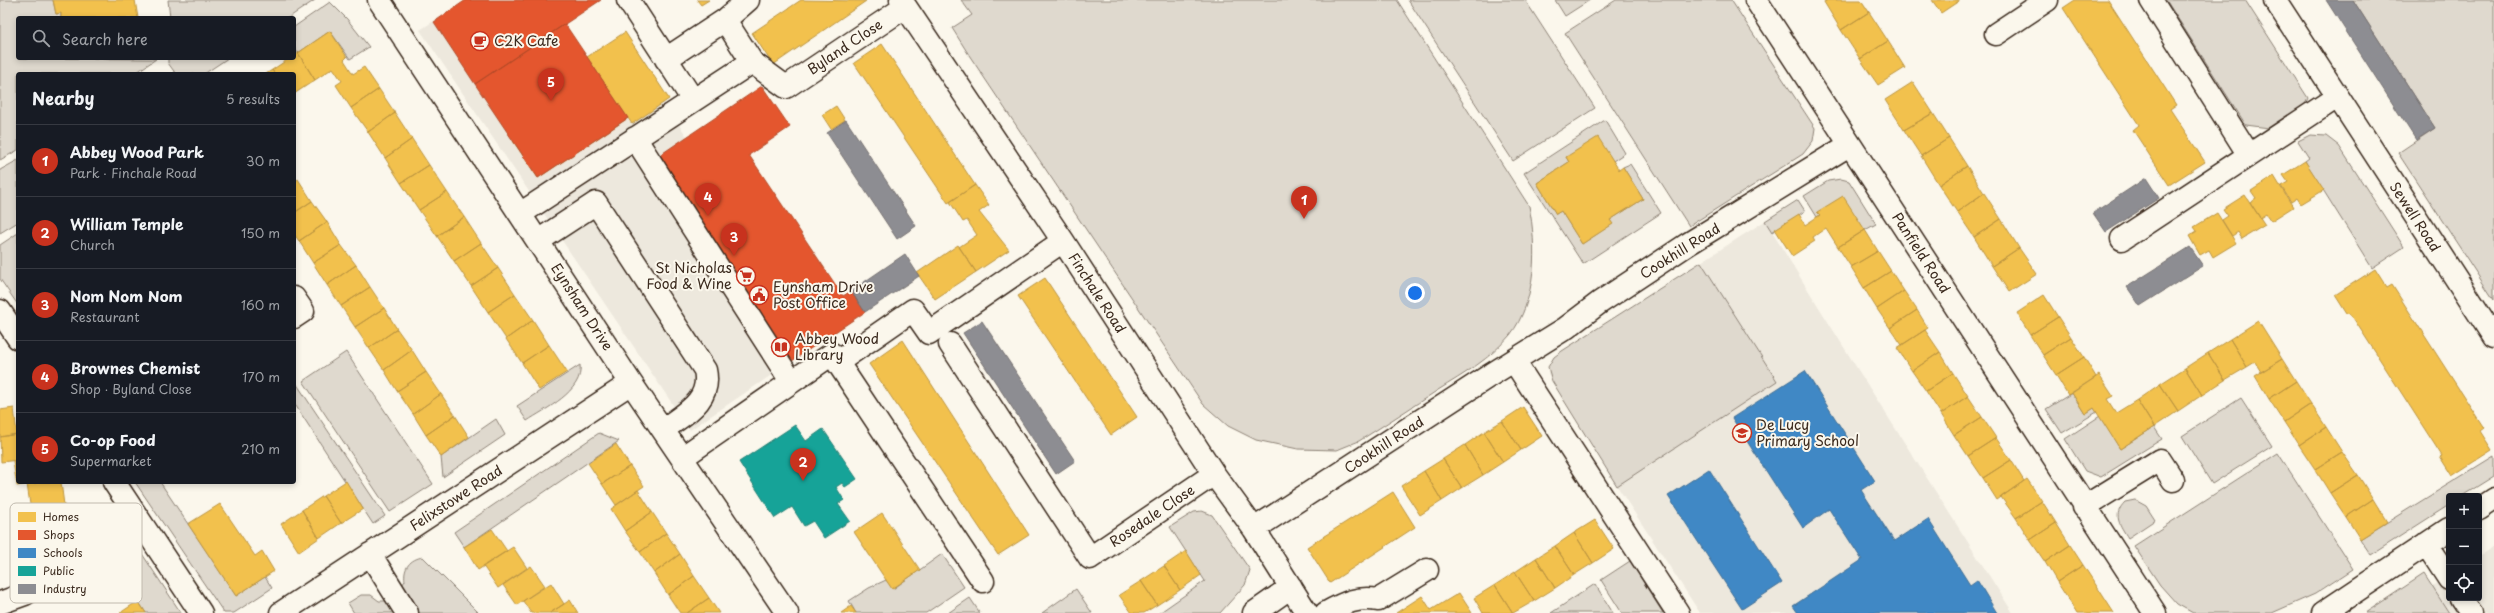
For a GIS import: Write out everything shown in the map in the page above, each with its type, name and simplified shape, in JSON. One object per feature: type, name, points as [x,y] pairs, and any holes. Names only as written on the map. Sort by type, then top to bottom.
[{"type":"street","points":[[628,0],[693,100]]},
{"type":"street","points":[[663,54],[725,20],[748,0]]},
{"type":"street","name":"Panfield Road","points":[[1756,0],[1849,145],[1975,335],[2084,507],[2155,613]]},
{"type":"street","points":[[1996,34],[2047,0]]},
{"type":"street","points":[[2151,0],[2249,155]]},
{"type":"street","name":"Sewell Road","points":[[2275,0],[2494,337]]},
{"type":"street","name":"Eynsham Drive","points":[[381,1],[631,383],[683,457],[787,613]]},
{"type":"street","name":"Byland Close","points":[[752,62],[786,88],[903,4]]},
{"type":"street","name":"Finchale Road","points":[[903,4],[1063,241],[1214,474],[1254,529],[1307,613]]},
{"type":"street","points":[[520,214],[752,62],[725,20]]},
{"type":"street","points":[[2122,239],[2337,97]]},
{"type":"street","points":[[635,138],[791,381]]},
{"type":"street","name":"Cookhill Road","points":[[1254,529],[1566,328],[1599,303],[1688,244],[1849,145]]},
{"type":"street","points":[[538,240],[596,203],[704,370],[704,392],[698,405],[664,429]]},
{"type":"street","points":[[838,362],[913,310],[929,333],[1063,241]]},
{"type":"street","points":[[296,301],[303,311],[296,316]]},
{"type":"street","points":[[0,311],[16,335]]},
{"type":"street","name":"Rosedale Close","points":[[950,344],[1090,558],[1214,474]]},
{"type":"street","points":[[683,457],[832,354],[983,581]]},
{"type":"street","points":[[1514,361],[1678,613]]},
{"type":"street","name":"Felixstowe Road","points":[[281,613],[631,383]]},
{"type":"street","points":[[2084,507],[2160,460],[2173,480]]},
{"type":"street","points":[[115,484],[128,503]]},
{"type":"street","points":[[2482,507],[2494,499]]},
{"type":"street","points":[[142,524],[201,613]]},
{"type":"street","points":[[2323,613],[2446,531]]},
{"type":"street","points":[[2426,544],[2446,575]]},
{"type":"street","points":[[370,554],[407,613]]},
{"type":"street","points":[[1326,613],[1348,601],[1366,598],[1378,600],[1427,570]]},
{"type":"street","points":[[1254,613],[1291,587]]},
{"type":"street","points":[[0,603],[10,599]]},
{"type":"street","points":[[2463,601],[2471,613]]},
{"type":"shaded area","points":[[0,0],[53,0],[56,14],[61,13],[61,16],[16,16],[16,60],[155,60],[137,72],[16,72],[16,151],[0,160]]},
{"type":"shaded area","points":[[168,0],[315,0],[291,16],[170,16]]},
{"type":"shaded area","points":[[466,0],[512,0],[540,40],[565,24],[631,124],[664,102],[822,341],[690,430],[420,30]]},
{"type":"shaded area","points":[[961,0],[1397,0],[1529,206],[1533,238],[1533,273],[1530,290],[1519,321],[1502,344],[1476,366],[1359,441],[1337,450],[1298,449],[1256,440],[1228,426],[1203,404],[952,28],[972,15]]},
{"type":"shaded area","points":[[1408,0],[1525,0],[1595,108],[1513,161]]},
{"type":"shaded area","points":[[1555,0],[1590,0],[1565,16]]},
{"type":"shaded area","points":[[1616,0],[1731,0],[1815,128],[1813,141],[1803,154],[1689,226],[1565,33]]},
{"type":"shaded area","points":[[2166,0],[2245,0],[2308,98],[2304,107],[2269,128],[2246,125]]},
{"type":"shaded area","points":[[2353,0],[2494,0],[2494,300],[2398,153],[2435,128]]},
{"type":"shaded area","points":[[330,2],[347,19],[369,47],[350,59],[330,31],[298,53],[296,50],[296,26]]},
{"type":"shaded area","points":[[168,60],[225,60],[207,72],[175,72],[168,63]]},
{"type":"shaded area","points":[[1605,120],[1625,153],[1613,161],[1566,157],[1569,162],[1537,183],[1556,214],[1561,211],[1582,244],[1612,224],[1610,220],[1643,199],[1623,167],[1630,164],[1661,213],[1583,264],[1524,173]]},
{"type":"shaded area","points":[[2310,135],[2326,136],[2339,146],[2404,247],[2372,268],[2305,161],[2309,158],[2298,141]]},
{"type":"shaded area","points":[[16,161],[16,223],[0,233],[0,170]]},
{"type":"shaded area","points":[[1841,179],[1849,181],[1876,224],[1865,230],[1818,212],[1820,215],[1817,217],[1804,196],[1828,181]]},
{"type":"shaded area","points":[[1798,200],[1805,211],[1772,232],[1765,221]]},
{"type":"shaded area","name":"De Lucy Primary School","points":[[1765,221],[2013,613],[1700,613],[1617,486],[1552,381],[1548,373],[1550,362],[1562,351]]},
{"type":"shaded area","points":[[16,234],[16,302],[0,279],[0,245]]},
{"type":"shaded area","points":[[1701,262],[1777,381],[1617,486],[1552,381],[1548,367],[1554,357],[1562,351]]},
{"type":"shaded area","points":[[346,352],[433,484],[390,512],[303,381]]},
{"type":"shaded area","points":[[580,365],[580,374],[570,391],[553,405],[527,421],[517,406]]},
{"type":"shaded area","points":[[296,383],[385,516],[373,524],[296,406]]},
{"type":"shaded area","points":[[2072,393],[2085,414],[2094,408],[2097,412],[2062,433],[2046,409]]},
{"type":"shaded area","points":[[2241,398],[2272,446],[2212,484],[2182,436]]},
{"type":"shaded area","points":[[2100,416],[2120,449],[2154,427],[2162,439],[2101,477],[2085,471],[2065,439]]},
{"type":"shaded area","points":[[496,419],[505,435],[443,477],[441,457]]},
{"type":"shaded area","points":[[599,433],[619,441],[464,547],[454,532]]},
{"type":"shaded area","points":[[2278,453],[2353,569],[2315,594],[2272,613],[2193,613],[2177,604],[2160,585],[2134,546]]},
{"type":"shaded area","points":[[2494,456],[2494,476],[2467,493],[2446,493],[2446,507],[2371,555],[2360,539]]},
{"type":"shaded area","points":[[136,484],[161,484],[236,596],[265,577],[272,588],[234,613],[224,613]]},
{"type":"shaded area","points":[[2135,500],[2146,506],[2155,520],[2128,538],[2122,529],[2118,516],[2121,507],[2125,502]]},
{"type":"shaded area","points":[[1202,511],[1212,515],[1250,570],[1245,585],[1220,613],[1159,613],[1205,581],[1170,527],[1194,512]]},
{"type":"shaded area","points":[[2494,546],[2494,613],[2449,613],[2432,586],[2446,577],[2446,601],[2482,601],[2482,554]]},
{"type":"shaded area","points":[[142,554],[181,613],[146,613],[139,603],[142,603]]},
{"type":"shaded area","points":[[942,554],[964,587],[926,613],[856,613],[849,601],[869,588],[886,580],[893,589]]},
{"type":"shaded area","points":[[423,557],[479,613],[419,613],[402,585],[405,581],[405,572],[408,565],[414,560]]},
{"type":"shaded area","points":[[1630,561],[1663,613],[1622,613],[1601,580]]},
{"type":"shaded area","points":[[2424,574],[2449,613],[2365,613]]},
{"type":"shaded area","points":[[1595,584],[1613,613],[1551,613]]},
{"type":"shaded area","points":[[1076,589],[1092,613],[1042,613]]},
{"type":"shaded area","points":[[361,595],[371,595],[379,601],[386,601],[395,613],[354,613],[348,603]]},
{"type":"shaded area","points":[[970,598],[980,613],[948,613]]},
{"type":"building: Homes","points":[[53,0],[135,0],[138,16],[61,16],[61,13],[56,14]]},
{"type":"building: Homes","points":[[697,0],[709,0],[701,5]]},
{"type":"building: Homes","points":[[801,0],[866,1],[773,65],[752,33]]},
{"type":"building: Homes","points":[[1828,0],[1861,0],[1869,12],[1841,30],[1824,2]]},
{"type":"building: Homes","points":[[1932,0],[1959,0],[1959,1],[1941,13]]},
{"type":"building: Homes","points":[[2075,0],[2108,0],[2176,105],[2170,109],[2205,162],[2169,185],[2133,130],[2139,125],[2063,8]]},
{"type":"building: Homes","points":[[1869,12],[1888,41],[1860,59],[1841,30]]},
{"type":"building: Homes","points":[[330,31],[347,57],[344,60],[353,74],[364,67],[379,89],[351,108],[336,85],[342,81],[333,68],[315,80],[298,53]]},
{"type":"building: Homes","points":[[625,32],[669,99],[632,124],[628,118],[538,178],[513,141],[603,81],[587,57]]},
{"type":"building: Homes","points":[[1888,41],[1905,68],[1878,85],[1860,59]]},
{"type":"building: Homes","points":[[882,44],[975,185],[948,203],[854,63]]},
{"type":"building: Homes","points":[[298,53],[315,80],[296,93],[296,72],[274,72],[272,70],[287,60],[296,60],[296,56]]},
{"type":"building: Homes","points":[[1913,82],[1933,113],[1904,130],[1885,100]]},
{"type":"building: Homes","points":[[379,89],[395,113],[368,132],[351,108]]},
{"type":"building: Homes","points":[[836,106],[845,120],[831,129],[822,115]]},
{"type":"building: Homes","points":[[395,113],[412,139],[385,158],[368,132]]},
{"type":"building: Homes","points":[[1933,113],[1949,138],[1921,156],[1904,130]]},
{"type":"building: Homes","points":[[1598,137],[1619,170],[1623,167],[1643,199],[1610,220],[1613,224],[1582,244],[1561,211],[1556,214],[1537,183],[1569,162],[1566,157]]},
{"type":"building: Homes","points":[[1949,138],[1967,166],[1939,185],[1921,156]]},
{"type":"building: Homes","points":[[412,139],[429,165],[401,183],[385,158]]},
{"type":"building: Homes","points":[[2305,161],[2324,190],[2301,204],[2297,198],[2291,202],[2281,186],[2288,182],[2283,175]]},
{"type":"building: Homes","points":[[429,165],[447,192],[419,210],[401,183]]},
{"type":"building: Homes","points":[[1967,166],[1984,193],[1957,212],[1939,185]]},
{"type":"building: Homes","points":[[2274,176],[2293,207],[2271,221],[2266,214],[2260,218],[2250,202],[2256,198],[2251,191]]},
{"type":"building: Homes","points":[[298,179],[312,201],[296,212],[296,180]]},
{"type":"building: Homes","points":[[975,185],[989,205],[979,212],[1009,250],[976,272],[959,247],[977,235],[967,220],[963,222],[950,202]]},
{"type":"building: Homes","points":[[447,192],[464,217],[437,236],[419,210]]},
{"type":"building: Homes","points":[[1984,193],[2001,219],[1974,237],[1957,212]]},
{"type":"building: Homes","points":[[2245,195],[2265,225],[2242,239],[2238,232],[2232,236],[2222,220],[2228,216],[2223,209]]},
{"type":"building: Homes","points":[[1843,196],[1865,230],[1838,247],[1826,228],[1813,237],[1815,241],[1792,256],[1775,229],[1799,214],[1805,225],[1820,215],[1817,212]]},
{"type":"building: Homes","points":[[312,201],[327,222],[299,241],[296,237],[296,212]]},
{"type":"building: Homes","points":[[2217,213],[2236,243],[2213,257],[2209,250],[2200,255],[2189,236],[2197,231],[2194,227]]},
{"type":"building: Homes","points":[[464,217],[481,243],[454,261],[437,236]]},
{"type":"building: Homes","points":[[2001,219],[2019,248],[1992,266],[1974,237]]},
{"type":"building: Homes","points":[[327,222],[341,245],[313,263],[299,241]]},
{"type":"building: Homes","points":[[1865,230],[1878,251],[1851,267],[1838,247]]},
{"type":"building: Homes","points":[[481,243],[498,268],[471,286],[454,261]]},
{"type":"building: Homes","points":[[341,245],[356,265],[327,285],[313,263]]},
{"type":"building: Homes","points":[[958,245],[976,272],[935,299],[917,273]]},
{"type":"building: Homes","points":[[2019,248],[2037,274],[2009,292],[1992,266]]},
{"type":"building: Homes","points":[[1878,251],[1891,271],[1864,288],[1851,267]]},
{"type":"building: Homes","points":[[356,265],[370,287],[341,306],[327,285]]},
{"type":"building: Homes","points":[[498,268],[515,294],[488,312],[471,286]]},
{"type":"building: Homes","points":[[2375,269],[2387,288],[2392,285],[2484,428],[2480,431],[2492,450],[2452,476],[2440,457],[2442,456],[2350,313],[2347,314],[2335,295]]},
{"type":"building: Homes","points":[[1891,271],[1904,291],[1877,309],[1864,288]]},
{"type":"building: Homes","points":[[1045,278],[1137,417],[1111,435],[1018,296]]},
{"type":"building: Homes","points":[[370,287],[384,308],[355,327],[341,306]]},
{"type":"building: Homes","points":[[1904,291],[1917,310],[1890,328],[1877,309]]},
{"type":"building: Homes","points":[[515,294],[533,320],[506,339],[488,312]]},
{"type":"building: Homes","points":[[2044,295],[2058,317],[2030,335],[2017,313]]},
{"type":"building: Homes","points":[[384,308],[397,329],[369,348],[355,327]]},
{"type":"building: Homes","points":[[1917,310],[1928,328],[1902,345],[1890,328]]},
{"type":"building: Homes","points":[[2058,317],[2071,337],[2043,355],[2030,335]]},
{"type":"building: Homes","points":[[533,320],[549,345],[522,363],[506,339]]},
{"type":"building: Homes","points":[[2258,321],[2282,359],[2261,372],[2255,362],[2247,367],[2230,339]]},
{"type":"building: Homes","points":[[397,329],[412,350],[384,370],[369,348]]},
{"type":"building: Homes","points":[[1925,330],[1940,352],[1912,371],[1897,348]]},
{"type":"building: Homes","points":[[2071,337],[2084,357],[2056,375],[2043,355]]},
{"type":"building: Homes","points":[[2230,339],[2247,367],[2225,380],[2208,353]]},
{"type":"building: Homes","points":[[903,340],[1029,535],[998,555],[869,364]]},
{"type":"building: Homes","points":[[549,345],[567,372],[539,390],[522,363]]},
{"type":"building: Homes","points":[[412,350],[426,372],[397,391],[384,370]]},
{"type":"building: Homes","points":[[1940,352],[1953,373],[1926,391],[1912,371]]},
{"type":"building: Homes","points":[[2208,353],[2225,380],[2202,395],[2185,368]]},
{"type":"building: Homes","points":[[2084,357],[2096,377],[2068,395],[2056,375]]},
{"type":"building: Homes","points":[[2282,359],[2296,381],[2269,399],[2255,376]]},
{"type":"building: Homes","points":[[2185,368],[2202,395],[2178,411],[2160,384]]},
{"type":"building: Homes","points":[[426,372],[441,394],[413,414],[397,391]]},
{"type":"building: Homes","points":[[1953,373],[1968,396],[1941,414],[1926,391]]},
{"type":"building: Homes","points":[[2099,375],[2113,396],[2107,399],[2116,413],[2137,400],[2154,427],[2120,449],[2094,408],[2085,414],[2072,393]]},
{"type":"building: Homes","points":[[2296,381],[2311,404],[2284,422],[2269,399]]},
{"type":"building: Homes","points":[[2160,384],[2178,411],[2154,427],[2137,400]]},
{"type":"building: Homes","points":[[441,394],[455,415],[426,435],[413,414]]},
{"type":"building: Homes","points":[[1968,396],[1982,417],[1954,435],[1941,414]]},
{"type":"building: Homes","points":[[2311,404],[2326,427],[2299,445],[2284,422]]},
{"type":"building: Homes","points":[[1523,407],[1542,436],[1521,450],[1502,421]]},
{"type":"building: Homes","points":[[14,408],[16,434],[0,437],[0,410]]},
{"type":"building: Homes","points":[[455,415],[469,437],[441,457],[426,435]]},
{"type":"building: Homes","points":[[1982,417],[1996,438],[1968,456],[1954,435]]},
{"type":"building: Homes","points":[[1502,421],[1521,450],[1503,462],[1484,432]]},
{"type":"building: Homes","points":[[2326,427],[2342,452],[2315,469],[2299,445]]},
{"type":"building: Homes","points":[[1484,432],[1503,462],[1483,475],[1465,445]]},
{"type":"building: Homes","points":[[16,434],[16,460],[1,462],[0,437]]},
{"type":"building: Homes","points":[[1996,438],[2011,460],[1983,478],[1968,456]]},
{"type":"building: Homes","points":[[616,444],[630,466],[602,484],[588,463]]},
{"type":"building: Homes","points":[[1465,445],[1483,475],[1462,488],[1443,459]]},
{"type":"building: Homes","points":[[2342,452],[2358,475],[2330,493],[2315,469]]},
{"type":"building: Homes","points":[[1443,459],[1462,488],[1442,501],[1424,471]]},
{"type":"building: Homes","points":[[16,460],[16,480],[13,461]]},
{"type":"building: Homes","points":[[2011,460],[2024,481],[1997,500],[1983,478]]},
{"type":"building: Homes","points":[[630,466],[644,486],[616,505],[602,484]]},
{"type":"building: Homes","points":[[1424,471],[1442,501],[1420,515],[1401,486]]},
{"type":"building: Homes","points":[[2358,475],[2373,499],[2346,517],[2330,493]]},
{"type":"building: Homes","points":[[2027,479],[2042,501],[2016,518],[2001,497]]},
{"type":"building: Homes","points":[[346,481],[363,509],[341,523],[323,496]]},
{"type":"building: Homes","points":[[17,484],[28,484],[17,486]]},
{"type":"building: Homes","points":[[27,484],[61,484],[64,503],[30,503]]},
{"type":"building: Homes","points":[[638,490],[652,512],[625,531],[611,509]]},
{"type":"building: Homes","points":[[1393,492],[1415,527],[1330,583],[1307,547]]},
{"type":"building: Homes","points":[[323,496],[341,523],[319,538],[302,510]]},
{"type":"building: Homes","points":[[2373,499],[2387,522],[2360,539],[2346,517]]},
{"type":"building: Homes","points":[[2042,501],[2056,523],[2030,540],[2016,518]]},
{"type":"building: Homes","points":[[220,504],[255,556],[262,551],[274,571],[236,596],[188,524]]},
{"type":"building: Homes","points":[[302,510],[319,538],[299,552],[281,524]]},
{"type":"building: Homes","points":[[652,512],[666,533],[640,552],[625,531]]},
{"type":"building: Homes","points":[[882,513],[920,570],[892,589],[854,532]]},
{"type":"building: Homes","points":[[1595,520],[1614,549],[1593,563],[1574,533]]},
{"type":"building: Homes","points":[[2056,523],[2070,545],[2045,562],[2030,540]]},
{"type":"building: Homes","points":[[492,529],[507,551],[478,570],[464,547]]},
{"type":"building: Homes","points":[[666,533],[680,554],[654,573],[640,552]]},
{"type":"building: Homes","points":[[1574,533],[1593,563],[1574,575],[1555,546]]},
{"type":"building: Homes","points":[[2070,545],[2083,565],[2057,582],[2045,562]]},
{"type":"building: Homes","points":[[1555,546],[1574,575],[1555,588],[1536,558]]},
{"type":"building: Homes","points":[[513,547],[527,568],[498,588],[483,566]]},
{"type":"building: Homes","points":[[1186,551],[1201,575],[1180,590],[1164,566]]},
{"type":"building: Homes","points":[[680,554],[694,576],[668,595],[654,573]]},
{"type":"building: Homes","points":[[1536,558],[1555,588],[1534,601],[1515,572]]},
{"type":"building: Homes","points":[[2083,565],[2114,613],[2077,613],[2057,582]]},
{"type":"building: Homes","points":[[531,566],[545,586],[517,605],[503,585]]},
{"type":"building: Homes","points":[[1164,566],[1180,590],[1157,605],[1141,581]]},
{"type":"building: Homes","points":[[1515,572],[1534,601],[1513,613],[1495,585]]},
{"type":"building: Homes","points":[[694,576],[709,598],[687,613],[680,613],[668,595]]},
{"type":"building: Homes","points":[[1141,581],[1157,605],[1144,613],[1132,613],[1119,595]]},
{"type":"building: Homes","points":[[551,583],[564,604],[550,613],[531,613],[523,601]]},
{"type":"building: Homes","points":[[1495,585],[1513,613],[1483,613],[1474,598]]},
{"type":"building: Homes","points":[[1459,593],[1472,613],[1396,613],[1422,596],[1431,610]]},
{"type":"building: Homes","points":[[709,598],[719,613],[687,613]]},
{"type":"building: Homes","points":[[570,600],[578,613],[550,613],[564,604]]},
{"type":"building: Homes","points":[[135,603],[139,603],[146,613],[120,613]]},
{"type":"building: Homes","points":[[851,606],[856,613],[841,613]]},
{"type":"building: Shops","points":[[466,0],[601,0],[475,84],[434,22]]},
{"type":"building: Shops","points":[[565,24],[628,118],[538,178],[475,84]]},
{"type":"building: Shops","points":[[762,86],[790,127],[749,155],[843,296],[851,291],[865,312],[786,365],[654,159]]},
{"type":"building: Schools","points":[[1805,371],[1875,481],[1861,490],[1894,541],[1928,519],[1970,585],[1977,580],[1997,613],[1798,613],[1793,606],[1862,560],[1829,509],[1803,528],[1732,418]]},
{"type":"building: Schools","points":[[1709,469],[1782,583],[1742,609],[1668,496]]},
{"type":"building: Public","points":[[795,425],[806,441],[823,429],[857,479],[845,487],[842,483],[836,487],[844,500],[838,504],[850,521],[824,538],[813,521],[804,526],[792,507],[775,518],[739,462]]},
{"type":"building: Industry","points":[[2326,0],[2353,0],[2435,128],[2416,140]]},
{"type":"building: Industry","points":[[846,120],[916,226],[897,239],[827,133]]},
{"type":"building: Industry","points":[[2146,178],[2159,198],[2106,232],[2093,213]]},
{"type":"building: Industry","points":[[2190,247],[2203,266],[2140,306],[2127,287]]},
{"type":"building: Industry","points":[[905,254],[919,276],[865,312],[851,291]]},
{"type":"building: Industry","points":[[982,321],[1075,461],[1056,474],[963,333]]},
{"type":"place","name":"C2K Cafe","points":[[480,41]]},
{"type":"place","name":"Co-op Food","points":[[551,101]]},
{"type":"place","name":"Brownes Chemist","points":[[708,216]]},
{"type":"place","name":"Abbey Wood Park","points":[[1304,219]]},
{"type":"place","name":"Nom Nom Nom","points":[[734,256]]},
{"type":"place","name":"St Nicholas Food & Wine","points":[[746,276]]},
{"type":"place","name":"Eynsham Drive Post Office","points":[[759,295]]},
{"type":"place","name":"Abbey Wood Library","points":[[781,347]]},
{"type":"place","name":"De Lucy Primary School","points":[[1742,433]]},
{"type":"place","name":"William Temple","points":[[803,481]]}]
